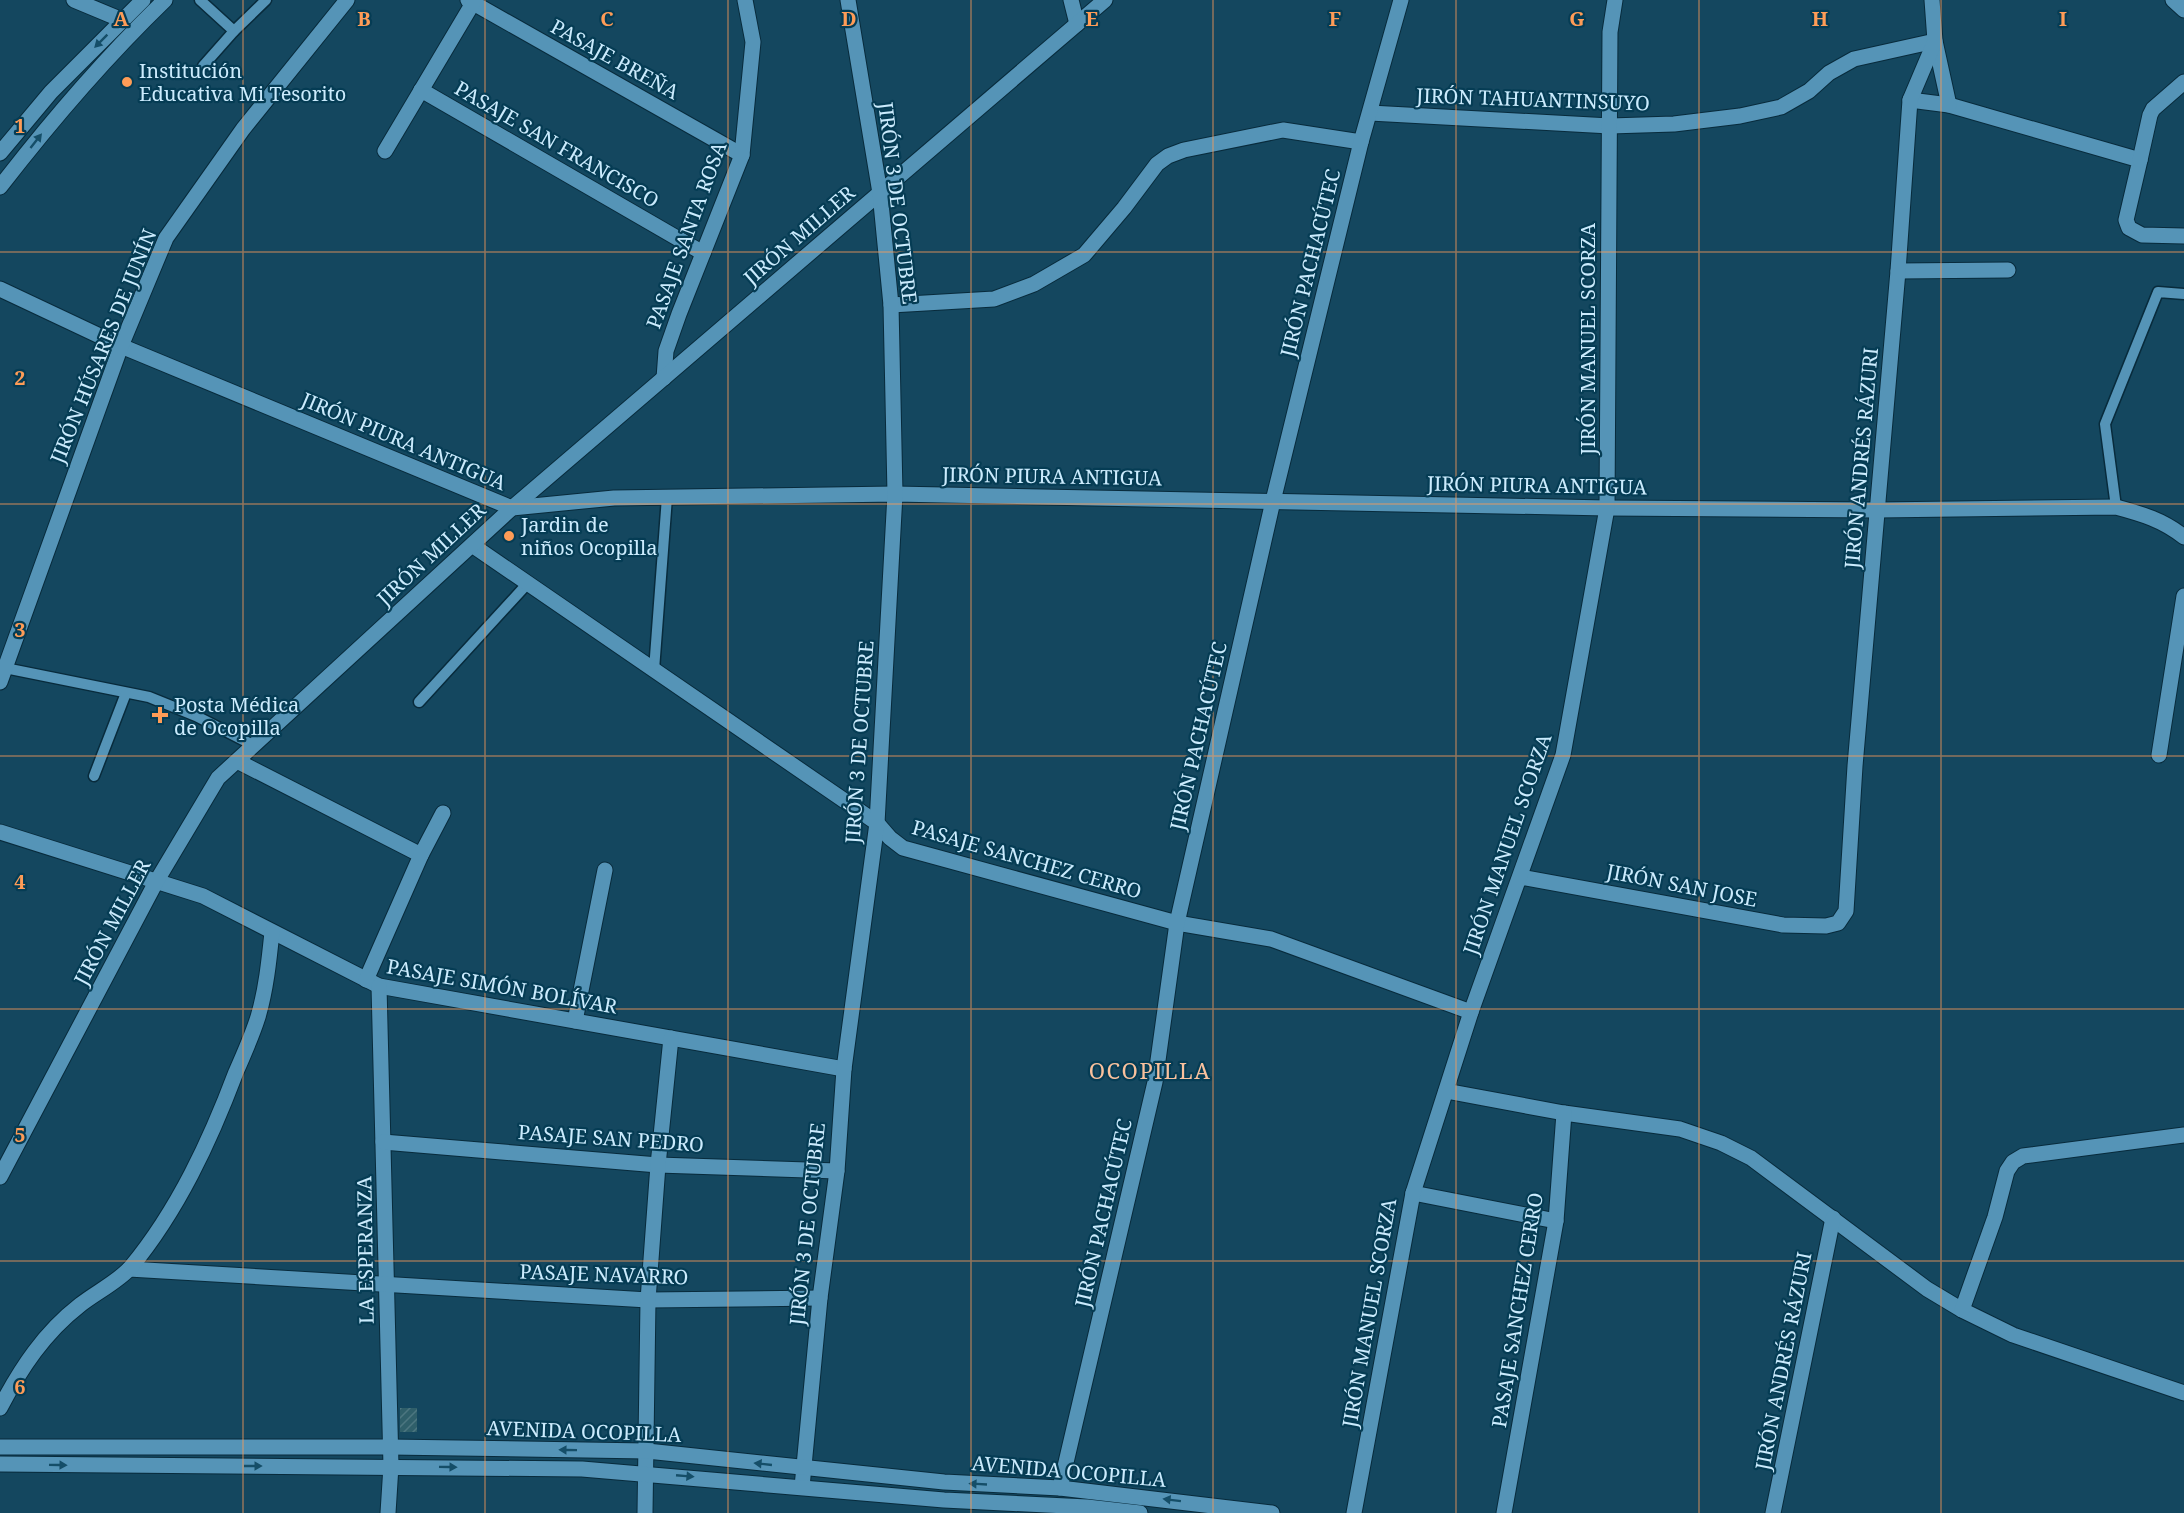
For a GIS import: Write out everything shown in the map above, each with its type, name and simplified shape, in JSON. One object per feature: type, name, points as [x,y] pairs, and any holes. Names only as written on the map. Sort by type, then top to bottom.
[{"type":"street","points":[[74,0],[122,20]]},
{"type":"street","points":[[0,153],[51,92],[143,0]]},
{"type":"street","points":[[0,187],[46,128],[136,28],[165,0]]},
{"type":"street","name":"JIRÓN HÚSARES DE JUNÍN","points":[[2,675],[121,346],[166,238],[243,129],[347,0]]},
{"type":"street","name":"PASAJE SANTA ROSA","points":[[664,378],[666,351],[742,155],[753,42],[745,0]]},
{"type":"street","name":"JIRÓN 3 DE OCTUBRE","points":[[802,1487],[820,1298],[837,1171],[844,1069],[877,823],[895,494],[891,305],[880,193],[848,0]]},
{"type":"street","points":[[1071,0],[1077,24]]},
{"type":"street","name":"JIRÓN MILLER","points":[[0,1177],[156,882],[218,778],[512,508],[1105,0]]},
{"type":"street","name":"JIRÓN PACHACÚTEC","points":[[1060,1488],[1155,1082],[1177,923],[1273,501],[1361,142],[1401,0]]},
{"type":"street","name":"JIRÓN MANUEL SCORZA","points":[[1354,1513],[1413,1193],[1471,1012],[1563,755],[1607,508],[1610,32],[1615,0]]},
{"type":"street","name":"JIRÓN ANDRÉS RÁZURI","points":[[1838,923],[1846,911],[1855,766],[1898,271],[1910,100],[1935,41],[1932,0]]},
{"type":"street","points":[[2173,0],[2184,10]]},
{"type":"street","points":[[385,151],[471,2]]},
{"type":"street","name":"PASAJE BREÑA","points":[[471,2],[742,155]]},
{"type":"street","points":[[1935,41],[1949,105]]},
{"type":"street","name":"JIRÓN TAHUANTINSUYO","points":[[1370,113],[1610,126],[1685,123],[1740,116],[1780,107],[1809,91],[1829,73],[1854,59],[1935,41]]},
{"type":"street","points":[[2184,82],[2154,109],[2150,116],[2126,220],[2128,228],[2142,235],[2184,236]]},
{"type":"street","name":"PASAJE SAN FRANCISCO","points":[[421,90],[703,253]]},
{"type":"street","points":[[1910,100],[1949,105],[2140,160]]},
{"type":"street","points":[[891,305],[994,299],[1034,284],[1084,255],[1157,164],[1168,156],[1184,150],[1283,130],[1361,142]]},
{"type":"street","points":[[1898,271],[2008,270]]},
{"type":"street","name":"JIRÓN PIURA ANTIGUA","points":[[0,290],[121,346],[512,508],[614,498],[895,494],[1607,508],[1877,510],[2116,507],[2147,515],[2169,525],[2184,537]]},
{"type":"street","name":"PASAJE SANCHEZ CERRO","points":[[472,545],[877,823],[890,838],[903,848],[1177,923],[1271,939],[1471,1012]]},
{"type":"street","points":[[2159,754],[2184,596]]},
{"type":"street","points":[[237,761],[421,855]]},
{"type":"street","points":[[373,983],[421,855],[443,813]]},
{"type":"street","name":"PASAJE SIMÓN BOLÍVAR","points":[[0,832],[203,896],[373,983],[844,1069]]},
{"type":"street","points":[[575,1021],[605,870]]},
{"type":"street","name":"JIRÓN SAN JOSE","points":[[1520,877],[1783,925],[1826,926],[1838,923]]},
{"type":"street","points":[[0,1408],[15,1378],[39,1343],[78,1307],[129,1269],[192,1174],[217,1123],[258,1018],[272,932]]},
{"type":"street","name":"LA ESPERANZA","points":[[373,983],[383,1142],[391,1466],[388,1513]]},
{"type":"street","points":[[645,1513],[648,1300],[658,1165],[671,1038]]},
{"type":"street","points":[[1446,1091],[1564,1113],[1680,1129],[1721,1143],[1751,1158],[1927,1289],[1962,1310],[2013,1335],[2184,1393]]},
{"type":"street","name":"PASAJE SANCHEZ CERRO","points":[[1504,1513],[1556,1221],[1564,1113]]},
{"type":"street","points":[[1962,1310],[1995,1217],[2007,1172],[2013,1162],[2024,1156],[2184,1135]]},
{"type":"street","name":"PASAJE SAN PEDRO","points":[[383,1142],[658,1165],[837,1171]]},
{"type":"street","points":[[1413,1193],[1556,1221]]},
{"type":"street","name":"JIRÓN ANDRÉS RÁZURI","points":[[1773,1513],[1833,1218]]},
{"type":"street","name":"PASAJE NAVARRO","points":[[129,1269],[648,1300],[820,1298]]},
{"type":"street","name":"AVENIDA OCOPILLA","points":[[0,1447],[390,1447],[647,1451],[944,1482],[1060,1488],[1272,1513]]},
{"type":"street","name":"AVENIDA OCOPILLA","points":[[0,1464],[582,1469],[944,1500],[1087,1507],[1140,1513]]},
{"type":"lane","points":[[200,0],[234,31]]},
{"type":"lane","points":[[203,66],[266,0]]},
{"type":"lane","points":[[2116,507],[2105,424],[2158,292],[2184,294]]},
{"type":"lane","points":[[654,670],[667,497]]},
{"type":"lane","points":[[419,702],[528,584]]},
{"type":"lane","points":[[2,675],[149,698],[196,716],[253,745]]},
{"type":"lane","points":[[94,776],[126,693]]},
{"type":"building","points":[[400,1408],[417,1408],[417,1432],[400,1432]]},
{"type":"place","name":"Institución Educativa Mi Tesorito","points":[[127,82]]},
{"type":"place","name":"Jardin de niños Ocopilla","points":[[509,536]]},
{"type":"place","name":"Posta Médica de Ocopilla","points":[[160,715]]},
{"type":"district","name":"OCOPILLA","points":[[1150,1070]]}]
